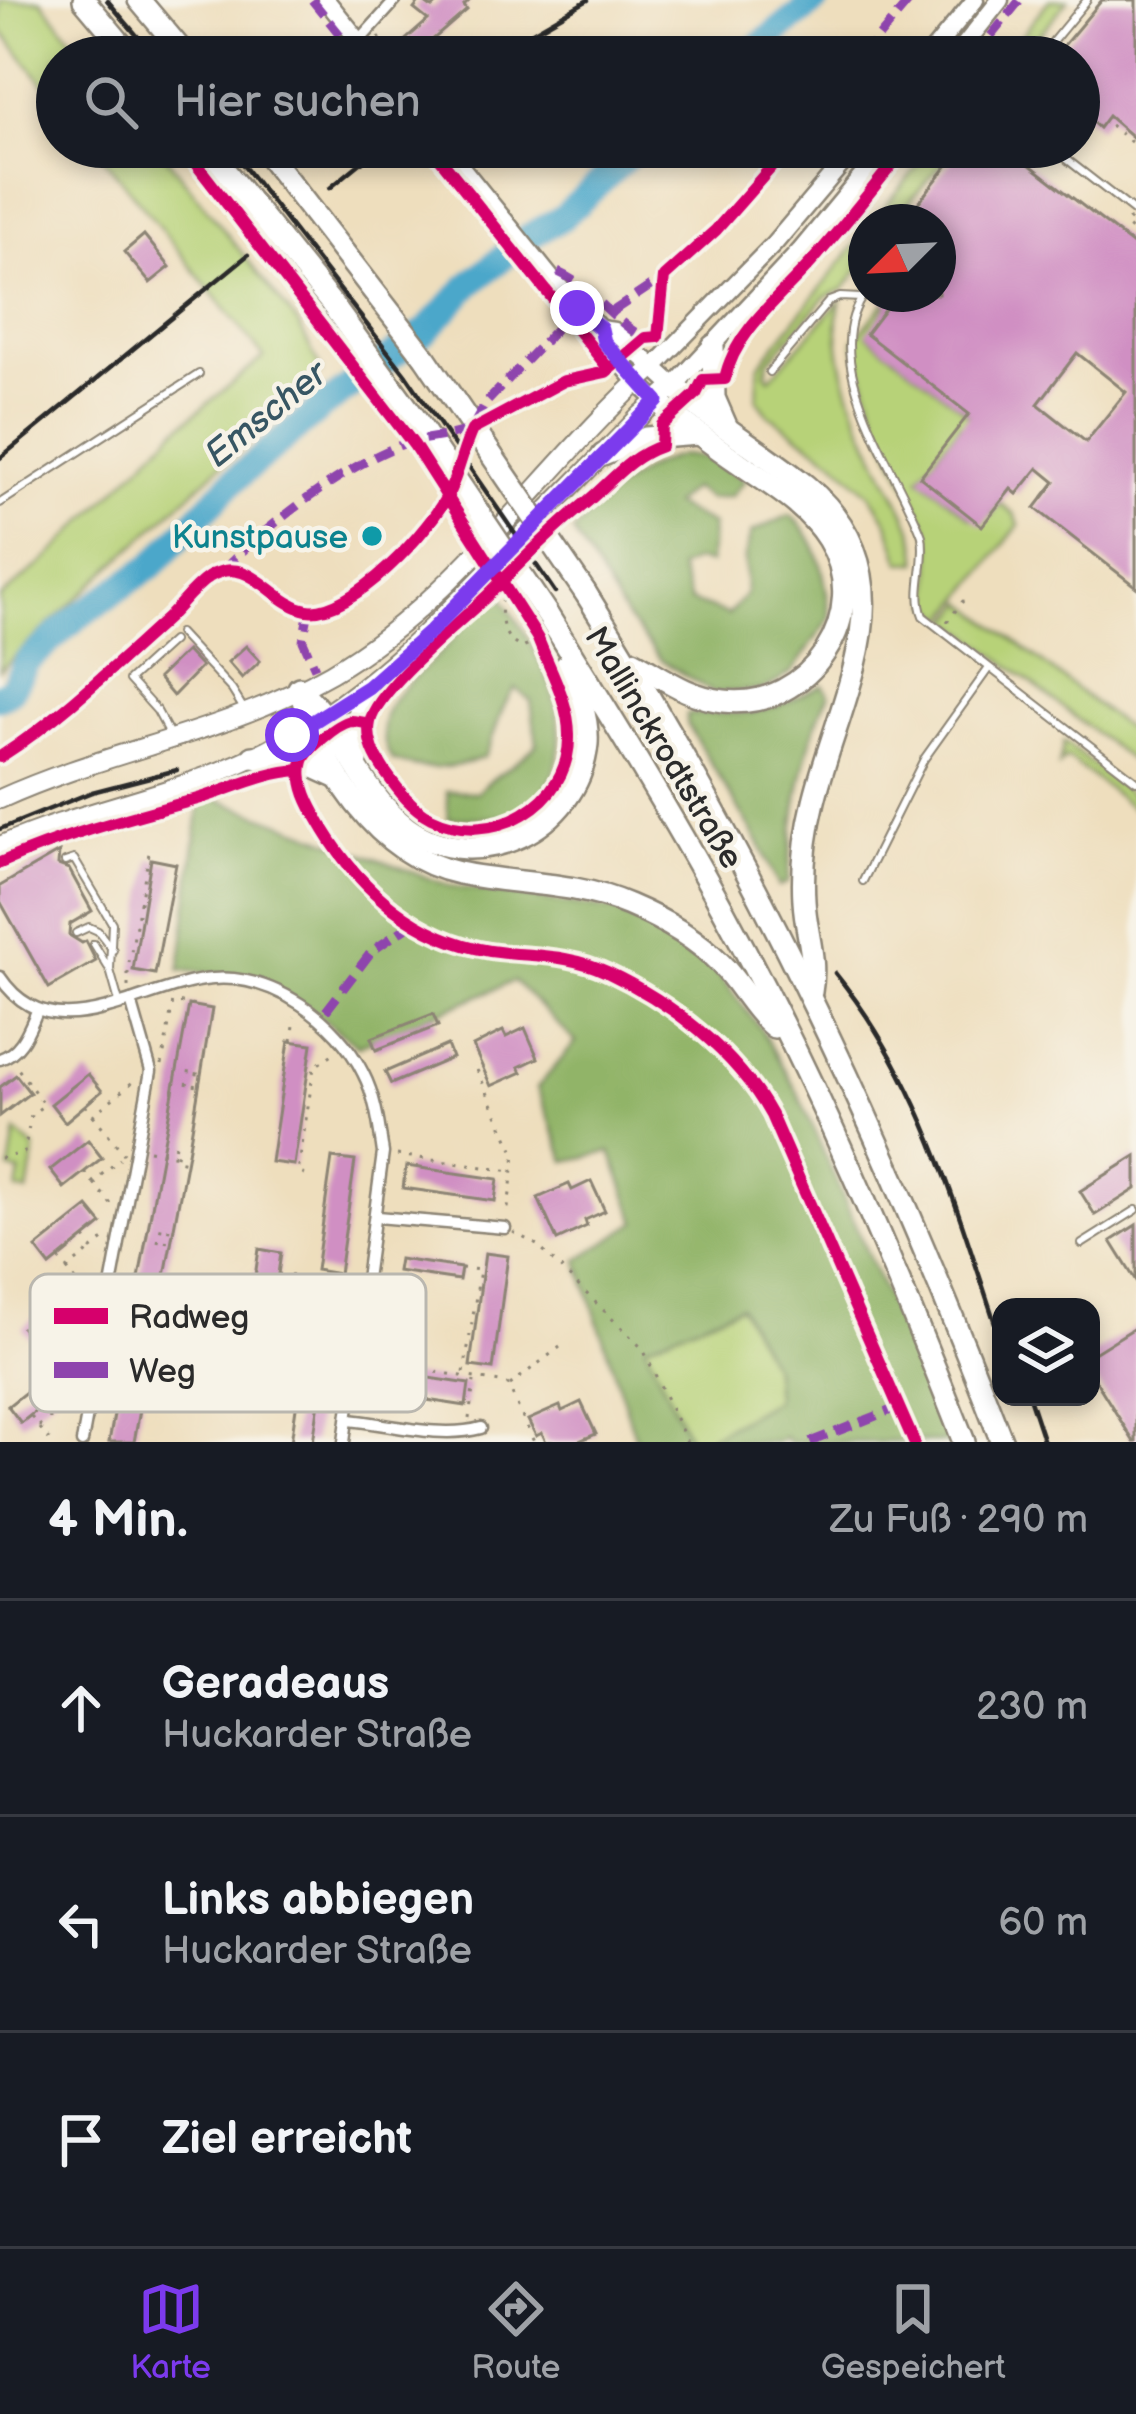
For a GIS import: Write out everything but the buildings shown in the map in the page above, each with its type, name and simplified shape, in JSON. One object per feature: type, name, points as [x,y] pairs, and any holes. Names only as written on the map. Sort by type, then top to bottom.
[{"type":"highway","points":[[84,0],[114,36]]},
{"type":"highway","points":[[139,0],[169,36]]},
{"type":"highway","name":"Mallinckrodtstraße","points":[[223,168],[413,417],[637,757],[789,1039],[887,1246],[964,1442]]},
{"type":"highway","name":"Mallinckrodtstraße","points":[[278,168],[424,356],[586,592],[684,753],[811,992],[942,1288],[1002,1442]]},
{"type":"highway","points":[[713,346],[714,398],[727,429]]},
{"type":"highway","points":[[666,394],[727,429],[807,487],[830,509],[859,564],[864,593],[858,660],[814,800],[805,857],[804,903],[816,966],[811,992]]},
{"type":"highway","points":[[627,657],[682,692],[726,702],[748,701],[774,696],[802,680],[817,667],[841,621],[844,583],[839,562],[821,530],[794,500],[698,434],[666,394]]},
{"type":"highway","points":[[602,455],[646,437],[698,434]]},
{"type":"highway","points":[[253,757],[303,762],[350,774],[408,828],[457,848],[479,849],[537,828],[568,800],[580,776],[587,742],[581,699],[547,614]]},
{"type":"highway","points":[[350,774],[357,722],[368,687]]},
{"type":"highway","points":[[299,688],[388,839],[418,860],[462,874],[596,892],[663,921],[719,962],[765,1019],[789,1039]]},
{"type":"main road","points":[[326,0],[355,36]]},
{"type":"main road","points":[[945,36],[974,0]]},
{"type":"main road","points":[[972,36],[1000,0]]},
{"type":"main road","points":[[462,168],[551,278],[601,329],[604,342],[637,382],[666,394]]},
{"type":"main road","points":[[0,799],[247,714],[354,658],[414,612],[774,244],[838,168]]},
{"type":"main road","points":[[0,846],[44,826],[184,785],[253,757],[368,687],[430,632],[713,346],[869,168]]},
{"type":"main road","points":[[601,329],[614,331],[654,367],[666,394]]},
{"type":"street","points":[[364,36],[396,0]]},
{"type":"street","points":[[0,977],[21,1001],[53,1016],[84,1014],[126,998],[208,979],[236,978],[295,1000],[326,1024],[363,1072],[378,1113],[383,1154],[369,1274]]},
{"type":"street","points":[[113,1274],[151,1071],[126,998]]},
{"type":"street","points":[[0,1059],[25,1040],[38,1011]]},
{"type":"street","points":[[377,1217],[506,1228]]},
{"type":"street","points":[[82,1442],[88,1412]]},
{"type":"street","points":[[344,1442],[350,1412]]},
{"type":"street","points":[[349,1420],[467,1432],[481,1428]]},
{"type":"lane","points":[[1057,36],[1087,0]]},
{"type":"lane","points":[[1078,168],[1136,213]]},
{"type":"lane","points":[[769,372],[829,302],[848,296]]},
{"type":"lane","points":[[853,312],[847,335],[858,391],[922,536],[925,554],[919,607],[923,616],[1136,781]]},
{"type":"lane","points":[[0,503],[199,374]]},
{"type":"lane","points":[[179,633],[232,690],[247,714]]},
{"type":"lane","points":[[172,641],[129,680],[157,711],[173,742]]},
{"type":"lane","points":[[863,881],[924,759],[989,668]]},
{"type":"lane","points":[[65,862],[74,859],[112,923],[110,970]]},
{"type":"lane","points":[[76,933],[89,927],[98,931],[113,950]]},
{"type":"lane","points":[[94,944],[126,998]]},
{"type":"lane","points":[[1082,1244],[1136,1210]]},
{"type":"path","points":[[1110,124],[1136,146]]},
{"type":"path","points":[[1136,213],[1125,225],[1136,234]]},
{"type":"path","points":[[508,574],[500,620],[507,637],[519,648],[538,640]]},
{"type":"path","points":[[941,630],[963,601],[970,600]]},
{"type":"path","points":[[126,998],[149,853]]},
{"type":"path","points":[[160,1072],[173,1001],[200,1007]]},
{"type":"path","points":[[292,1041],[295,1015]]},
{"type":"path","points":[[304,1175],[298,1172],[311,1067],[336,1052]]},
{"type":"path","points":[[0,1158],[24,1153],[32,1115],[44,1105],[14,1064]]},
{"type":"path","points":[[187,1085],[190,1067]]},
{"type":"path","points":[[195,1087],[198,1068]]},
{"type":"path","points":[[477,1070],[515,1154],[506,1228],[537,1245],[644,1348],[686,1442]]},
{"type":"path","points":[[92,1115],[141,1076]]},
{"type":"path","points":[[85,1106],[126,1155],[93,1182]]},
{"type":"path","points":[[172,1163],[175,1144]]},
{"type":"path","points":[[181,1165],[185,1146]]},
{"type":"path","points":[[147,1150],[183,1156]]},
{"type":"path","points":[[383,1154],[514,1171]]},
{"type":"path","points":[[430,1169],[433,1160]]},
{"type":"path","points":[[475,1175],[477,1166]]},
{"type":"path","points":[[85,1172],[116,1211]]},
{"type":"path","points":[[158,1242],[162,1223]]},
{"type":"path","points":[[166,1243],[170,1224]]},
{"type":"path","points":[[67,1269],[112,1234]]},
{"type":"path","points":[[85,1238],[92,1249]]},
{"type":"path","points":[[59,1258],[71,1274]]},
{"type":"path","points":[[461,1268],[479,1270],[464,1375]]},
{"type":"path","points":[[508,1387],[560,1348]]},
{"type":"path","points":[[426,1370],[507,1383],[533,1440],[524,1442]]},
{"type":"path","points":[[467,1432],[475,1379]]},
{"type":"path","points":[[39,1426],[56,1412]]},
{"type":"path","points":[[32,1417],[51,1442]]},
{"type":"green space","points":[[0,0],[41,0],[70,36],[36,36],[36,74],[0,29]]},
{"type":"green space","points":[[1049,0],[1068,0],[1038,36],[1021,36]]},
{"type":"green space","points":[[112,168],[175,168],[299,325],[322,372],[0,670],[0,598],[45,561],[173,432],[264,357]]},
{"type":"green space","points":[[916,168],[939,168],[907,204],[887,204]]},
{"type":"green space","points":[[848,254],[848,284],[825,297],[768,362],[766,373],[770,378],[840,301],[839,344],[849,390],[912,528],[918,562],[901,562],[887,520],[870,494],[834,460],[769,415],[757,399],[759,365]]},
{"type":"green space","points":[[877,312],[883,312],[867,335],[1002,440],[994,451],[960,425],[920,477],[971,518],[981,507],[991,515],[1000,503],[1019,525],[947,618],[931,604],[928,529],[883,435],[854,340]]},
{"type":"green space","points":[[682,455],[707,458],[745,480],[731,496],[709,499],[692,488],[673,505],[712,525],[710,563],[694,561],[679,568],[690,601],[728,615],[746,594],[745,557],[751,533],[790,515],[809,536],[820,562],[830,618],[792,672],[761,690],[714,693],[662,661],[626,617],[573,532],[636,476]]},
{"type":"green space","points":[[496,589],[548,678],[560,728],[559,753],[548,785],[530,807],[501,816],[448,819],[447,791],[477,792],[537,744],[531,701],[516,688],[484,757],[449,767],[427,768],[392,760],[383,726],[394,700]]},
{"type":"green space","points":[[965,602],[1136,736],[1136,765],[951,620]]},
{"type":"green space","points":[[823,685],[829,694],[806,760],[788,882],[779,887],[760,844],[687,724],[687,714],[750,713],[779,706]]},
{"type":"green space","points":[[1064,742],[1136,799],[1136,811],[1067,757],[1059,765]]},
{"type":"green space","points":[[201,793],[450,886],[612,910],[704,956],[760,1028],[797,1091],[949,1442],[788,1442],[785,1437],[775,1442],[701,1442],[775,1400],[773,1368],[740,1306],[645,1345],[690,1442],[637,1442],[578,1260],[637,1222],[611,1152],[566,1161],[537,1088],[576,1042],[514,981],[358,1046],[276,991],[235,978],[180,970]]},
{"type":"green space","points":[[16,1132],[35,1149],[28,1192],[17,1190],[20,1173],[10,1170]]},
{"type":"green space","points":[[741,1306],[773,1368],[775,1400],[701,1442],[690,1442],[645,1345]]},
{"type":"waterway","name":"Emscher","points":[[772,36],[817,0]]},
{"type":"waterway","name":"Emscher","points":[[0,697],[11,690],[27,662],[75,619],[153,565],[233,481],[427,330],[469,285],[528,237],[563,217],[616,168]]},
{"type":"railway","points":[[107,0],[137,36]]},
{"type":"railway","points":[[525,36],[588,0]]},
{"type":"railway","points":[[245,168],[406,375],[555,592]]},
{"type":"railway","points":[[330,188],[354,168]]},
{"type":"railway","points":[[0,458],[248,255]]},
{"type":"railway","points":[[0,829],[92,792],[177,770]]},
{"type":"railway","points":[[835,973],[866,1014],[915,1103],[992,1314]]},
{"type":"railway","points":[[1032,1406],[1044,1442]]},
{"type":"marked path","points":[[312,0],[341,36]]},
{"type":"marked path","points":[[880,36],[910,0]]},
{"type":"marked path","points":[[991,36],[1020,0]]},
{"type":"marked path","points":[[558,272],[646,338]]},
{"type":"marked path","points":[[613,311],[664,277]]},
{"type":"marked path","points":[[474,424],[486,403],[572,312]]},
{"type":"marked path","points":[[223,570],[282,518],[353,469],[398,446],[478,425]]},
{"type":"marked path","points":[[309,610],[303,641],[315,668]]},
{"type":"marked path","points":[[326,1011],[372,951],[413,923]]},
{"type":"marked path","points":[[810,1442],[899,1407]]},
{"type":"cycle path","points":[[199,168],[414,445],[501,581]]},
{"type":"cycle path","points":[[448,168],[609,369]]},
{"type":"cycle path","points":[[0,757],[84,693],[209,577],[224,571],[249,575],[307,610],[346,600],[367,585],[409,547],[441,506],[472,430],[564,381],[606,372],[646,338],[658,337],[664,277],[716,230],[771,168]]},
{"type":"cycle path","points":[[501,581],[630,463],[661,446],[662,425],[696,394],[703,380],[725,379],[749,329],[889,168]]},
{"type":"cycle path","points":[[501,581],[538,639],[558,686],[569,735],[566,760],[557,782],[523,814],[478,828],[454,826],[431,818],[401,792],[371,743],[370,722],[388,692],[501,581]]},
{"type":"cycle path","points":[[369,724],[351,721],[338,727],[303,761],[307,797],[339,852],[394,909],[439,936],[490,951],[592,966],[655,998],[721,1050],[771,1115],[914,1442]]},
{"type":"cycle path","points":[[0,863],[96,828],[301,770]]},
{"type":"place","name":"Kunstpause","points":[[372,536]]},
{"type":"route","points":[[292,735],[368,687],[430,632],[657,401],[604,342],[601,329],[577,308]]}]
